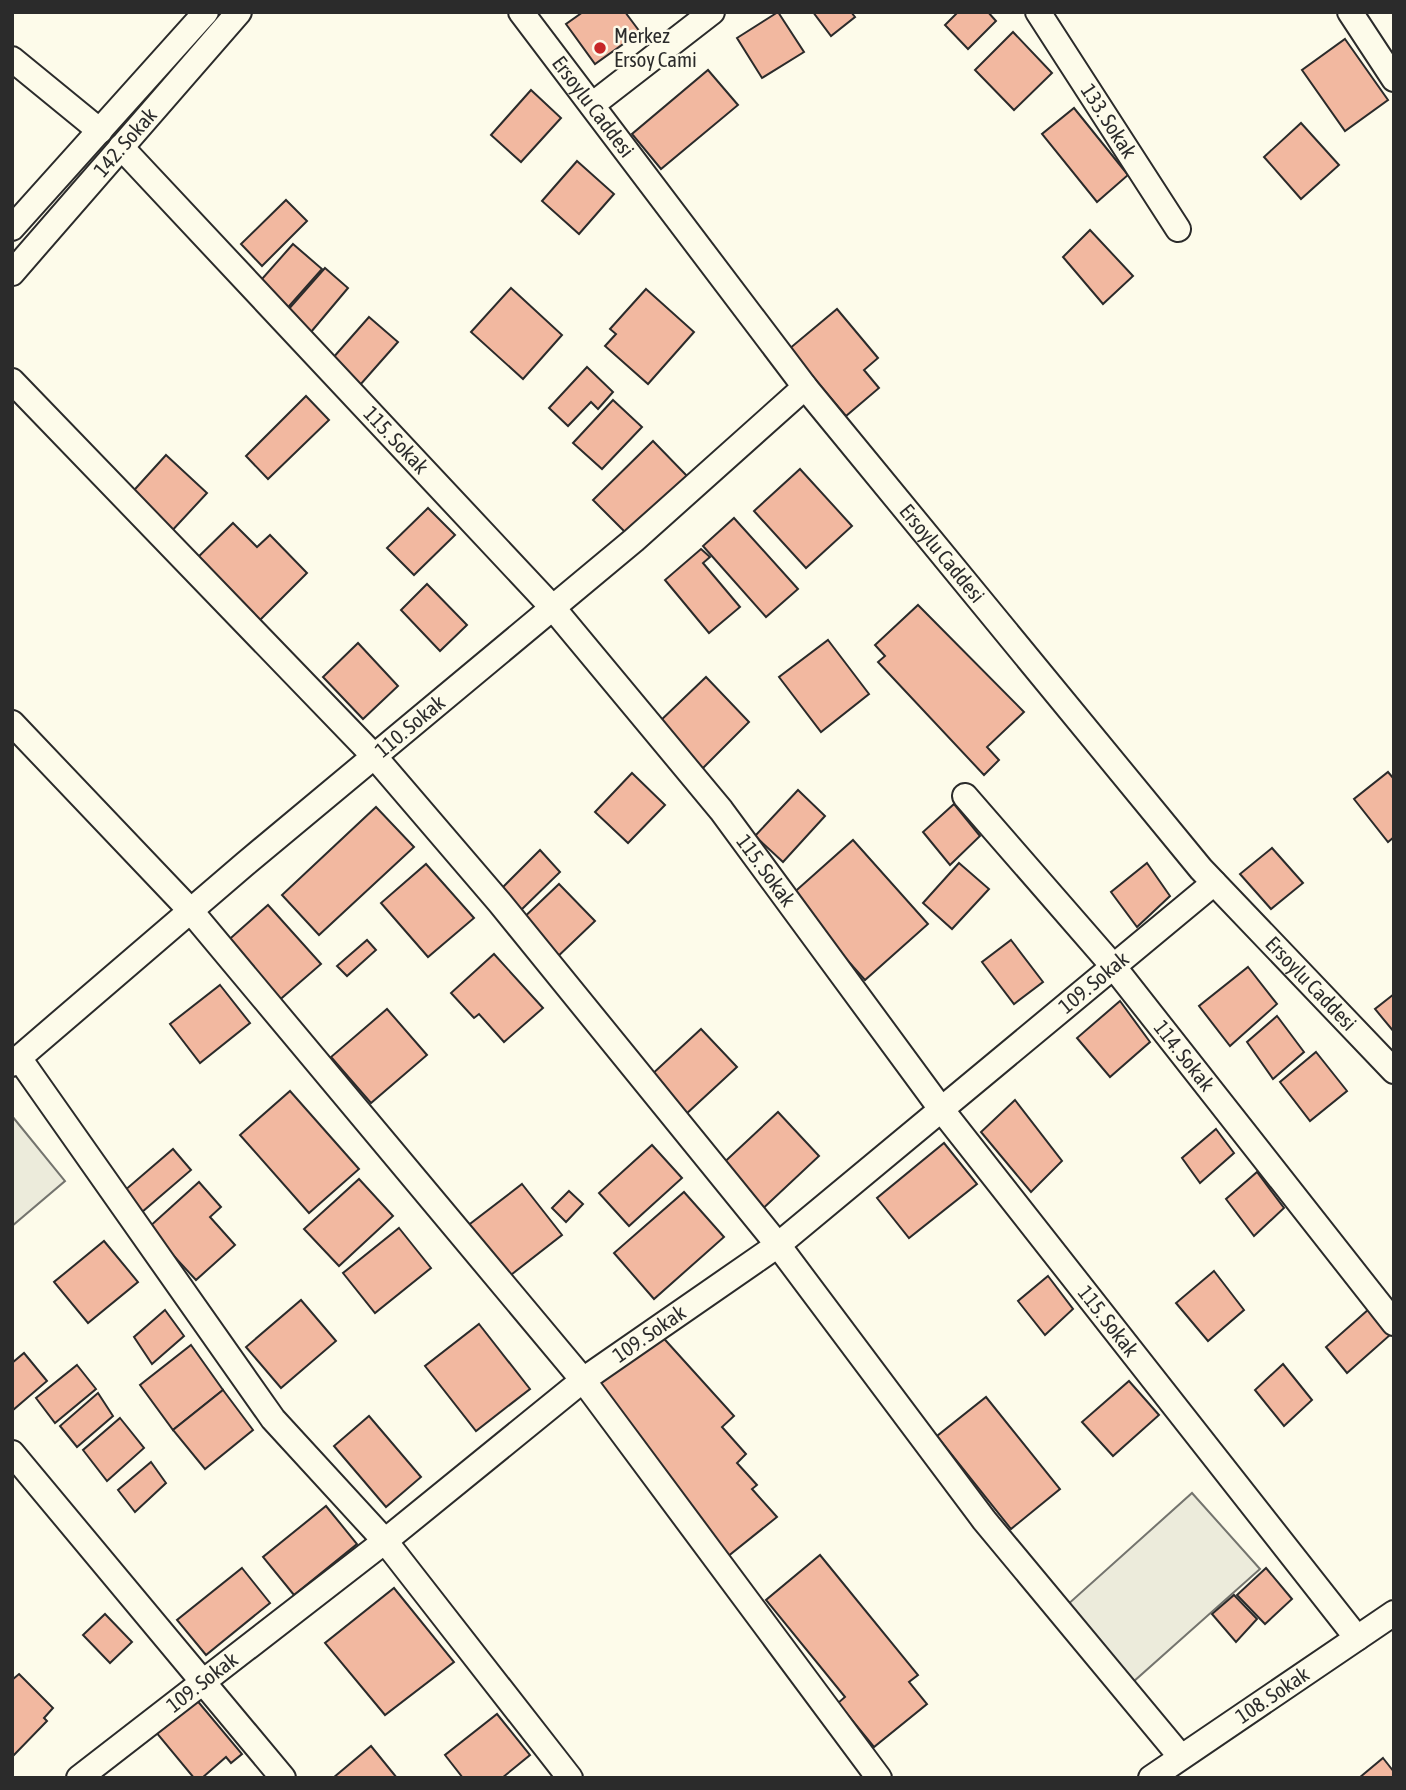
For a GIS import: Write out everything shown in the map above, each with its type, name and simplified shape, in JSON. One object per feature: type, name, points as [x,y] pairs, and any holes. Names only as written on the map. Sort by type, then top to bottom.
[{"type":"street","points":[[12,228],[206,12]]},
{"type":"street","name":"142. Sokak","points":[[12,273],[239,12]]},
{"type":"street","name":"Ersoylu Caddesi","points":[[521,12],[804,387],[1214,883],[1394,1071]]},
{"type":"street","points":[[592,105],[712,12]]},
{"type":"street","name":"133. Sokak","points":[[1038,12],[1178,229]]},
{"type":"street","points":[[1350,12],[1394,79]]},
{"type":"street","points":[[12,59],[100,131]]},
{"type":"street","name":"115. Sokak","points":[[121,147],[553,608],[721,810],[941,1109],[1357,1638]]},
{"type":"street","points":[[12,381],[374,756],[500,903],[778,1245],[984,1520],[1181,1757]]},
{"type":"street","name":"110. Sokak","points":[[16,1061],[190,910],[634,540],[804,387]]},
{"type":"street","points":[[12,723],[190,910],[583,1380],[879,1778]]},
{"type":"street","name":"114. Sokak","points":[[965,796],[1113,966],[1394,1323]]},
{"type":"street","name":"109. Sokak","points":[[79,1778],[200,1681],[385,1541],[583,1380],[778,1245],[1214,883]]},
{"type":"street","points":[[16,1061],[273,1419],[385,1541],[570,1778]]},
{"type":"street","points":[[12,1453],[283,1778]]},
{"type":"street","name":"108. Sokak","points":[[1150,1778],[1394,1613]]},
{"type":"shaded area","points":[[12,1116],[65,1181],[12,1226]]},
{"type":"shaded area","points":[[1192,1493],[1260,1569],[1133,1682],[1066,1606]]},
{"type":"building","name":"Merkez Ersoy Cami","points":[[583,12],[625,12],[640,32],[595,64],[566,24]]},
{"type":"building","points":[[778,12],[804,52],[762,78],[737,38]]},
{"type":"building","points":[[813,12],[851,12],[855,17],[831,36]]},
{"type":"building","points":[[958,12],[988,12],[996,21],[968,49],[945,25]]},
{"type":"building","points":[[1013,32],[1052,73],[1014,110],[975,70]]},
{"type":"building","points":[[1345,39],[1388,100],[1345,131],[1302,70]]},
{"type":"building","points":[[708,70],[738,105],[661,169],[632,134]]},
{"type":"building","points":[[531,90],[561,118],[521,162],[491,135]]},
{"type":"building","points":[[1074,108],[1128,175],[1097,202],[1042,134]]},
{"type":"building","points":[[1301,123],[1339,165],[1301,199],[1264,157]]},
{"type":"building","points":[[577,161],[614,194],[579,234],[542,201]]},
{"type":"building","points":[[286,200],[307,221],[262,266],[241,244]]},
{"type":"building","points":[[1090,230],[1133,276],[1103,304],[1063,257]]},
{"type":"building","points":[[293,244],[322,269],[283,313],[254,288]]},
{"type":"building","points":[[325,268],[348,288],[311,332],[287,311]]},
{"type":"building","points":[[511,288],[562,335],[523,379],[471,332]]},
{"type":"building","points":[[646,289],[694,332],[648,384],[605,346],[616,334],[610,329]]},
{"type":"building","points":[[837,309],[878,358],[864,370],[879,388],[846,416],[789,349]]},
{"type":"building","points":[[369,317],[398,342],[360,385],[332,359]]},
{"type":"building","points":[[587,367],[613,392],[598,409],[591,402],[568,426],[549,408]]},
{"type":"building","points":[[306,396],[329,420],[268,479],[246,456]]},
{"type":"building","points":[[613,400],[642,427],[602,469],[573,443]]},
{"type":"building","points":[[653,441],[688,477],[629,536],[593,500]]},
{"type":"building","points":[[166,455],[207,493],[168,535],[127,498]]},
{"type":"building","points":[[800,469],[852,526],[806,568],[754,511]]},
{"type":"building","points":[[428,508],[455,535],[414,575],[387,548]]},
{"type":"building","points":[[734,518],[798,589],[766,617],[703,546]]},
{"type":"building","points":[[233,523],[257,547],[270,535],[307,573],[255,625],[193,562]]},
{"type":"building","points":[[701,549],[710,557],[703,563],[740,607],[709,633],[665,580]]},
{"type":"building","points":[[427,584],[467,625],[440,651],[401,610]]},
{"type":"building","points":[[918,605],[1024,712],[987,747],[999,760],[984,775],[878,662],[885,656],[875,645]]},
{"type":"building","points":[[828,640],[869,694],[821,732],[779,677]]},
{"type":"building","points":[[358,643],[398,686],[363,719],[323,677]]},
{"type":"building","points":[[706,677],[749,722],[701,770],[657,724]]},
{"type":"building","points":[[1388,772],[1394,779],[1394,837],[1388,842],[1354,799]]},
{"type":"building","points":[[632,773],[665,805],[628,843],[595,812]]},
{"type":"building","points":[[798,790],[825,816],[783,862],[755,836]]},
{"type":"building","points":[[954,804],[980,836],[950,865],[923,832]]},
{"type":"building","points":[[376,807],[414,847],[319,935],[282,895]]},
{"type":"building","points":[[853,840],[928,924],[865,980],[790,896]]},
{"type":"building","points":[[1272,848],[1303,883],[1271,909],[1240,874]]},
{"type":"building","points":[[540,850],[560,872],[518,913],[498,892]]},
{"type":"building","points":[[959,863],[989,889],[952,929],[923,903]]},
{"type":"building","points":[[1147,863],[1170,896],[1137,927],[1111,892]]},
{"type":"building","points":[[426,864],[474,918],[428,957],[381,903]]},
{"type":"building","points":[[559,884],[595,921],[553,961],[517,924]]},
{"type":"building","points":[[268,905],[321,964],[276,1003],[224,944]]},
{"type":"building","points":[[367,940],[376,950],[347,976],[337,966]]},
{"type":"building","points":[[1011,940],[1043,982],[1014,1004],[982,962]]},
{"type":"building","points":[[494,954],[543,1008],[504,1042],[479,1014],[474,1018],[451,993]]},
{"type":"building","points":[[1248,967],[1277,1004],[1230,1046],[1199,1006]]},
{"type":"building","points":[[220,985],[250,1023],[200,1063],[170,1024]]},
{"type":"building","points":[[1394,994],[1394,1032],[1375,1009]]},
{"type":"building","points":[[1120,1001],[1150,1042],[1110,1077],[1077,1038]]},
{"type":"building","points":[[387,1009],[427,1055],[371,1103],[331,1057]]},
{"type":"building","points":[[1277,1016],[1304,1052],[1273,1079],[1247,1042]]},
{"type":"building","points":[[701,1029],[737,1067],[685,1115],[649,1077]]},
{"type":"building","points":[[1316,1052],[1347,1091],[1310,1121],[1280,1082]]},
{"type":"building","points":[[290,1091],[359,1169],[309,1213],[240,1135]]},
{"type":"building","points":[[1015,1100],[1062,1161],[1031,1192],[981,1132]]},
{"type":"building","points":[[778,1112],[819,1156],[758,1213],[717,1169]]},
{"type":"building","points":[[1216,1129],[1234,1153],[1200,1183],[1182,1158]]},
{"type":"building","points":[[944,1143],[977,1184],[909,1238],[877,1198]]},
{"type":"building","points":[[652,1145],[682,1178],[629,1226],[599,1193]]},
{"type":"building","points":[[173,1149],[191,1170],[142,1212],[124,1191]]},
{"type":"building","points":[[1257,1172],[1284,1208],[1254,1236],[1226,1199]]},
{"type":"building","points":[[359,1179],[393,1216],[339,1266],[304,1229]]},
{"type":"building","points":[[199,1182],[221,1207],[210,1217],[235,1245],[196,1280],[148,1228]]},
{"type":"building","points":[[522,1184],[562,1235],[507,1278],[466,1227]]},
{"type":"building","points":[[569,1191],[583,1204],[566,1222],[552,1208]]},
{"type":"building","points":[[684,1192],[724,1237],[654,1299],[614,1253]]},
{"type":"building","points":[[399,1228],[431,1268],[375,1313],[343,1273]]},
{"type":"building","points":[[104,1241],[138,1282],[88,1323],[54,1282]]},
{"type":"building","points":[[1214,1271],[1244,1310],[1208,1341],[1176,1303]]},
{"type":"building","points":[[1048,1276],[1073,1309],[1045,1335],[1018,1301]]},
{"type":"building","points":[[301,1300],[336,1341],[281,1388],[246,1347]]},
{"type":"building","points":[[1369,1309],[1390,1335],[1347,1373],[1326,1347]]},
{"type":"building","points":[[165,1310],[184,1336],[152,1364],[134,1337]]},
{"type":"building","points":[[479,1324],[530,1389],[476,1431],[425,1366]]},
{"type":"building","points":[[658,1332],[734,1416],[722,1427],[746,1454],[737,1463],[757,1485],[752,1489],[777,1517],[727,1557],[594,1384]]},
{"type":"building","points":[[191,1345],[223,1390],[173,1430],[140,1385]]},
{"type":"building","points":[[24,1353],[47,1381],[13,1410],[12,1363]]},
{"type":"building","points":[[1283,1364],[1312,1400],[1284,1426],[1255,1390]]},
{"type":"building","points":[[77,1365],[96,1389],[55,1423],[36,1398]]},
{"type":"building","points":[[1129,1381],[1159,1415],[1113,1456],[1082,1422]]},
{"type":"building","points":[[223,1390],[253,1430],[205,1469],[173,1430]]},
{"type":"building","points":[[98,1393],[113,1416],[77,1447],[60,1426]]},
{"type":"building","points":[[986,1397],[1060,1489],[1011,1529],[937,1436]]},
{"type":"building","points":[[369,1416],[421,1477],[386,1507],[334,1446]]},
{"type":"building","points":[[120,1418],[144,1448],[107,1481],[83,1450]]},
{"type":"building","points":[[151,1462],[166,1483],[135,1512],[118,1490]]},
{"type":"building","points":[[326,1506],[357,1544],[294,1595],[263,1557]]},
{"type":"building","points":[[820,1555],[918,1675],[909,1682],[927,1704],[874,1747],[838,1703],[845,1697],[766,1600]]},
{"type":"building","points":[[242,1568],[270,1603],[206,1655],[177,1620]]},
{"type":"building","points":[[1266,1568],[1292,1599],[1265,1624],[1237,1595]]},
{"type":"building","points":[[394,1588],[454,1662],[385,1715],[325,1643]]},
{"type":"building","points":[[1234,1595],[1257,1619],[1236,1642],[1212,1614]]},
{"type":"building","points":[[105,1614],[132,1642],[110,1663],[83,1635]]},
{"type":"building","points":[[19,1674],[53,1708],[44,1718],[47,1721],[12,1757],[12,1680]]},
{"type":"building","points":[[195,1698],[242,1754],[231,1763],[226,1757],[202,1778],[194,1778],[155,1731]]},
{"type":"building","points":[[497,1714],[530,1755],[502,1778],[463,1778],[445,1755]]},
{"type":"building","points":[[371,1746],[397,1778],[333,1778]]},
{"type":"building","points":[[1383,1758],[1394,1772],[1394,1778],[1359,1778]]},
{"type":"place","name":"Merkez Ersoy Cami","points":[[600,48]]}]
